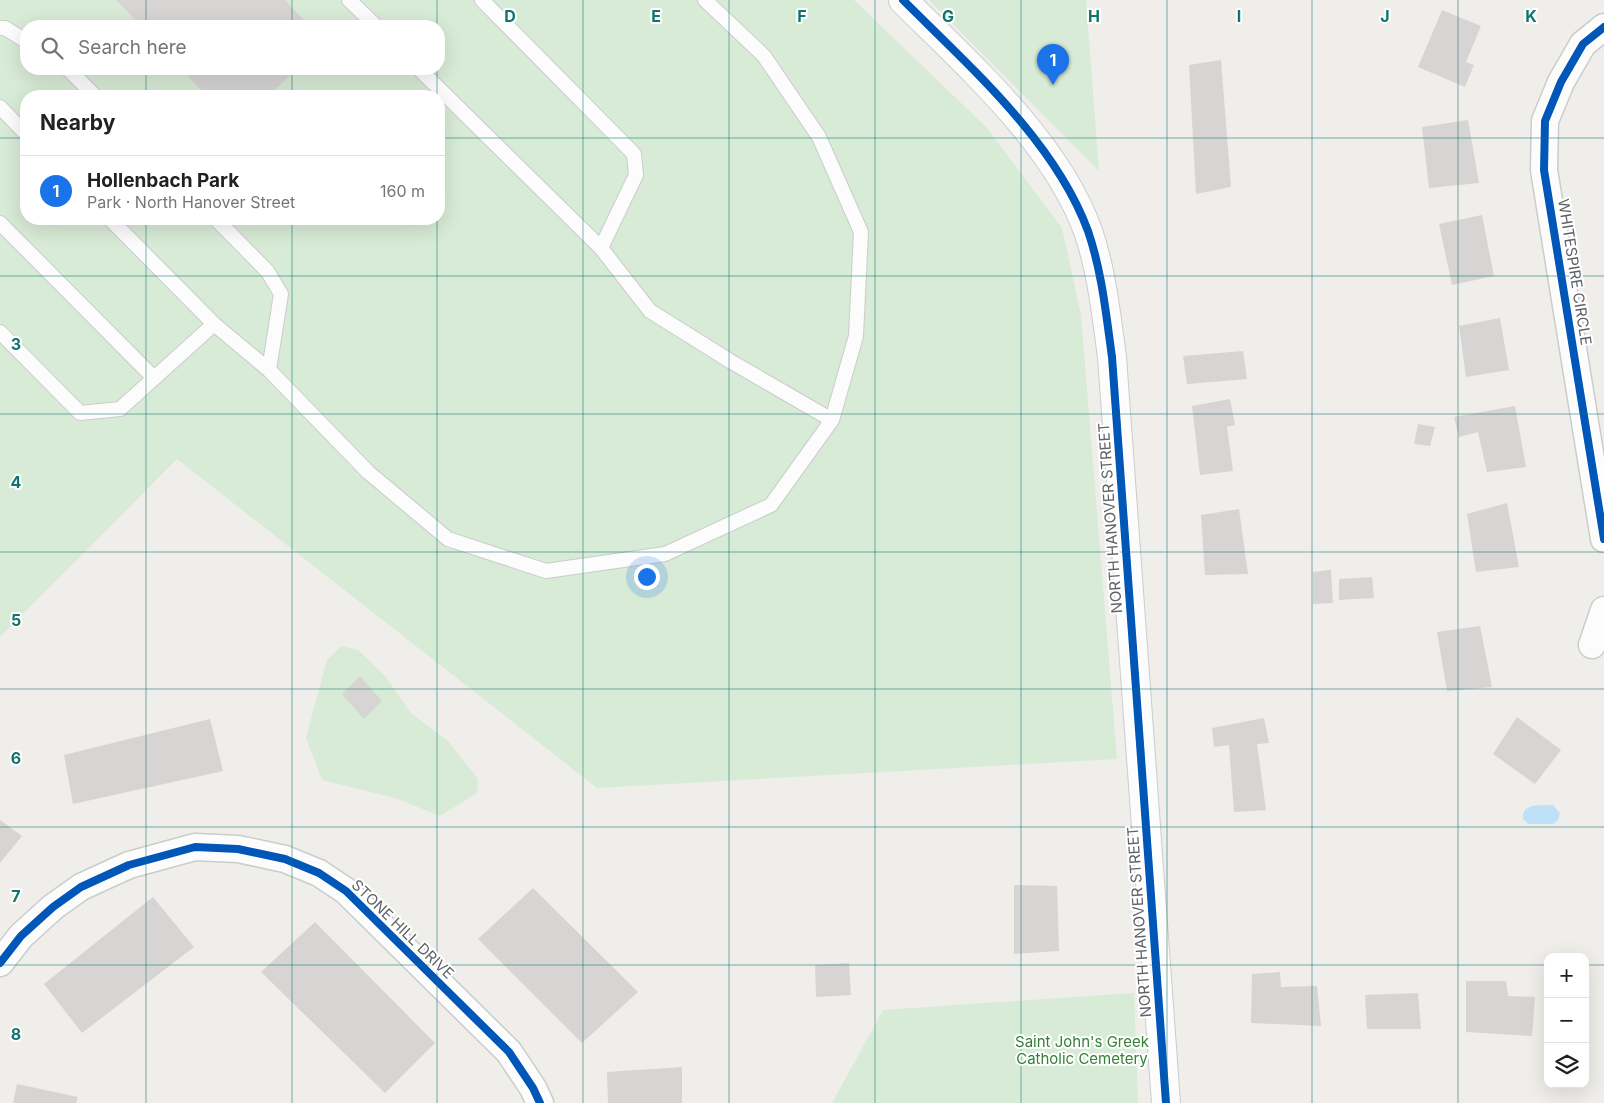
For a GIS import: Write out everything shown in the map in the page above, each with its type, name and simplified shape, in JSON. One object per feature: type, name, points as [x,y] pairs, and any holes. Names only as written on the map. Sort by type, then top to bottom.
[{"type":"street","name":"NORTH HANOVER STREET","points":[[903,0],[993,90],[1040,145],[1074,200],[1087,230],[1102,279],[1112,358],[1166,1103]]},
{"type":"street","name":"WHITESPIRE CIRCLE","points":[[1604,27],[1583,44],[1561,82],[1545,121],[1544,141],[1544,170],[1604,539]]},
{"type":"street","points":[[1592,645],[1604,610]]},
{"type":"street","name":"STONE HILL DRIVE","points":[[0,963],[21,936],[53,908],[81,887],[129,865],[195,847],[238,849],[285,859],[319,873],[346,891],[509,1052],[533,1088],[540,1103]]},
{"type":"lane","points":[[349,0],[370,20]]},
{"type":"lane","points":[[482,0],[634,154],[636,176],[601,248]]},
{"type":"lane","points":[[116,225],[214,324],[268,370],[368,472],[448,539],[546,571],[665,554],[771,505],[832,420],[856,336],[861,232],[820,136],[764,56],[705,0]]},
{"type":"lane","points":[[0,28],[4,28],[20,37]]},
{"type":"lane","points":[[74,75],[89,90]]},
{"type":"lane","points":[[425,75],[440,90]]},
{"type":"lane","points":[[445,95],[601,248],[650,311],[832,420]]},
{"type":"lane","points":[[0,107],[20,128]]},
{"type":"lane","points":[[0,223],[154,378]]},
{"type":"lane","points":[[222,225],[268,272],[281,294],[268,370]]},
{"type":"lane","points":[[0,332],[80,413],[120,409],[214,324]]},
{"type":"green space","points":[[0,0],[854,0],[986,127],[1062,228],[1081,315],[1117,759],[597,788],[177,459],[0,637]]},
{"type":"green space","points":[[929,0],[1086,0],[1099,171]]},
{"type":"green space","points":[[341,646],[358,650],[385,676],[411,713],[448,741],[478,779],[477,793],[440,816],[395,798],[322,780],[306,738],[327,660]]},
{"type":"green space","name":"Saint John's Greek Catholic Cemetery","points":[[1134,993],[1138,1103],[832,1103],[883,1010]]},
{"type":"water","points":[[1553,805],[1560,813],[1558,820],[1553,824],[1528,824],[1523,819],[1523,814],[1528,807]]},
{"type":"building","points":[[116,0],[285,0],[304,20],[135,20]]},
{"type":"building","points":[[1442,10],[1481,26],[1466,62],[1474,65],[1465,87],[1418,67]]},
{"type":"building","points":[[1221,60],[1231,187],[1196,194],[1189,65]]},
{"type":"building","points":[[187,75],[291,75],[274,90],[201,90]]},
{"type":"building","points":[[1468,120],[1479,183],[1429,188],[1422,127]]},
{"type":"building","points":[[1482,215],[1494,276],[1452,285],[1439,224]]},
{"type":"building","points":[[1500,318],[1509,370],[1466,377],[1459,326]]},
{"type":"building","points":[[1243,351],[1247,379],[1187,384],[1183,356]]},
{"type":"building","points":[[1230,399],[1235,425],[1227,427],[1233,471],[1200,475],[1192,406]]},
{"type":"building","points":[[1515,406],[1526,467],[1487,472],[1478,432],[1459,437],[1454,417]]},
{"type":"building","points":[[1418,424],[1435,427],[1430,446],[1414,444]]},
{"type":"building","points":[[1507,503],[1519,567],[1476,572],[1467,514]]},
{"type":"building","points":[[1239,509],[1248,574],[1205,575],[1201,515]]},
{"type":"building","points":[[1331,570],[1333,603],[1313,604],[1313,572]]},
{"type":"building","points":[[1372,577],[1374,598],[1339,600],[1339,579]]},
{"type":"building","points":[[1480,626],[1492,687],[1447,691],[1437,632]]},
{"type":"building","points":[[360,676],[382,701],[364,719],[342,694]]},
{"type":"building","points":[[1517,717],[1561,750],[1535,784],[1493,754]]},
{"type":"building","points":[[1264,718],[1269,743],[1257,744],[1266,810],[1234,812],[1229,745],[1214,747],[1212,728]]},
{"type":"building","points":[[210,719],[223,771],[73,804],[64,755]]},
{"type":"building","points":[[0,820],[22,836],[0,863]]},
{"type":"building","points":[[1014,885],[1057,886],[1059,951],[1014,954]]},
{"type":"building","points":[[533,888],[638,992],[582,1043],[478,939]]},
{"type":"building","points":[[153,897],[194,947],[82,1033],[44,984]]},
{"type":"building","points":[[315,922],[435,1043],[385,1093],[261,972]]},
{"type":"building","points":[[849,963],[851,995],[816,997],[815,965]]},
{"type":"building","points":[[1280,972],[1281,987],[1317,986],[1321,1026],[1251,1023],[1252,974]]},
{"type":"building","points":[[1466,981],[1506,981],[1508,996],[1535,997],[1532,1036],[1466,1032]]},
{"type":"building","points":[[1418,993],[1421,1029],[1367,1029],[1365,995]]},
{"type":"building","points":[[682,1067],[682,1103],[608,1103],[607,1072]]},
{"type":"building","points":[[17,1084],[78,1097],[76,1103],[13,1103]]},
{"type":"cycle path","points":[[903,0],[982,78],[1032,136],[1054,166],[1073,198],[1088,231],[1097,262],[1112,357],[1166,1103]]},
{"type":"cycle path","points":[[1604,27],[1583,44],[1561,82],[1545,121],[1544,170],[1604,539]]},
{"type":"cycle path","points":[[0,963],[21,936],[53,907],[81,887],[129,865],[195,847],[238,849],[285,859],[319,873],[346,891],[509,1052],[533,1088],[540,1103]]},
{"type":"place","name":"Hollenbach Park","points":[[1053,85]]}]
